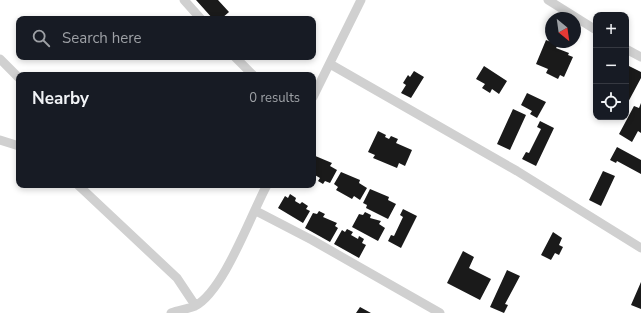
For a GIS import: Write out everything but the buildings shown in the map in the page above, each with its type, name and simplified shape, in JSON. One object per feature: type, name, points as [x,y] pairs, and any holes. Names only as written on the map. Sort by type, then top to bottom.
[{"type":"street","points":[[184,0],[198,16]]},
{"type":"street","points":[[316,91],[360,0]]},
{"type":"street","points":[[548,0],[593,28]]},
{"type":"street","points":[[629,50],[641,57]]},
{"type":"street","points":[[0,59],[16,75]]},
{"type":"street","points":[[237,60],[249,72]]},
{"type":"street","points":[[330,64],[517,171],[641,248]]},
{"type":"street","points":[[0,140],[16,145]]},
{"type":"street","points":[[81,188],[177,278],[195,306]]},
{"type":"street","points":[[171,313],[195,306],[209,294],[218,282],[256,211],[265,188]]},
{"type":"street","points":[[256,211],[312,240],[440,313]]}]
